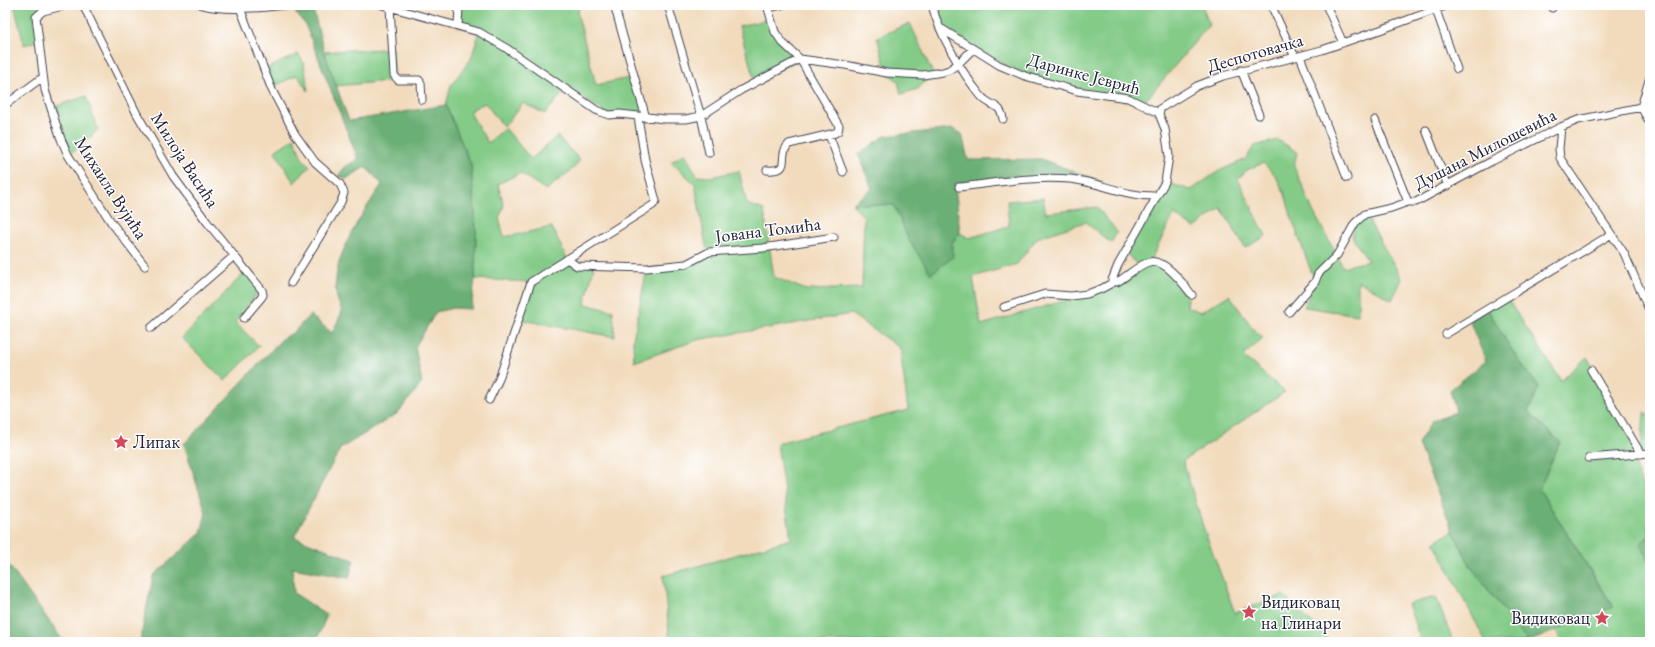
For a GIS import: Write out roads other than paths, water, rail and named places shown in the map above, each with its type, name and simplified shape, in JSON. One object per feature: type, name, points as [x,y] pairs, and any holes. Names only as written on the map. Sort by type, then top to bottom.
[{"type":"street","name":"Михаила Вујића","points":[[67,5],[43,11],[36,17],[43,77],[48,102],[68,155],[111,222],[145,266]]},
{"type":"street","name":"Милоја Васића","points":[[83,5],[137,114],[165,163],[185,193],[263,292],[261,298],[244,318]]},
{"type":"street","points":[[202,5],[240,8],[285,5]]},
{"type":"street","points":[[382,5],[479,32],[567,88],[596,110],[609,115],[620,114],[646,118],[686,119],[701,116],[741,90],[800,59],[845,65],[887,73],[923,75],[943,72],[958,64],[973,49]]},
{"type":"street","points":[[458,26],[459,5]]},
{"type":"street","points":[[668,5],[701,116],[709,153]]},
{"type":"street","points":[[768,170],[777,171],[782,169],[784,164],[784,152],[789,144],[829,135],[838,131],[838,122],[800,59],[782,42],[775,32],[768,7],[781,5]]},
{"type":"street","points":[[932,5],[958,64],[986,101],[999,107],[1004,119]]},
{"type":"street","points":[[1271,5],[1297,56],[1347,178]]},
{"type":"street","points":[[1326,5],[1343,43]]},
{"type":"street","name":"Деспотовачка","points":[[1159,113],[1161,108],[1197,86],[1241,70],[1343,43],[1448,5]]},
{"type":"street","points":[[390,7],[394,75],[398,80],[419,80],[421,83],[422,100]]},
{"type":"street","points":[[240,8],[272,90],[295,134],[314,162],[340,184],[344,193],[341,202],[291,283]]},
{"type":"street","points":[[615,8],[646,118]]},
{"type":"street","points":[[1436,10],[1457,69]]},
{"type":"street","name":"Даринке Јеврић","points":[[942,29],[999,65],[1025,76],[1077,91],[1128,98],[1159,113]]},
{"type":"street","points":[[1241,70],[1259,115]]},
{"type":"street","points":[[5,105],[43,77]]},
{"type":"street","points":[[1650,77],[1641,107],[1650,123]]},
{"type":"street","name":"Душана Милошевића","points":[[1289,312],[1315,282],[1318,274],[1337,255],[1355,223],[1365,214],[1391,208],[1408,202],[1416,202],[1492,161],[1578,120],[1641,107]]},
{"type":"street","points":[[1114,282],[1112,278],[1118,265],[1165,182],[1169,156],[1165,130],[1159,113]]},
{"type":"street","points":[[489,400],[499,379],[531,282],[656,202],[645,160],[638,117]]},
{"type":"street","points":[[1375,120],[1408,202]]},
{"type":"street","points":[[1561,127],[1559,149],[1560,158],[1610,235],[1624,253],[1650,312]]},
{"type":"street","points":[[1426,130],[1448,186]]},
{"type":"street","points":[[829,135],[842,172]]},
{"type":"street","points":[[959,187],[1071,179],[1141,197],[1157,196]]},
{"type":"street","points":[[1446,334],[1610,235]]},
{"type":"street","name":"Јована Томића","points":[[567,259],[577,266],[647,268],[686,264],[709,252],[763,248],[834,237]]},
{"type":"street","points":[[151,328],[234,256]]},
{"type":"street","points":[[1004,307],[1045,294],[1070,296],[1087,294],[1117,282],[1150,262],[1159,262],[1179,279],[1192,295]]},
{"type":"street","points":[[1591,370],[1641,454]]},
{"type":"street","points":[[1589,458],[1650,453]]},
{"type":"place","name":"Липак","points":[[121,442]]},
{"type":"place","name":"Видиковац на Глинари","points":[[1249,612]]},
{"type":"place","name":"Видиковац","points":[[1602,618]]}]
